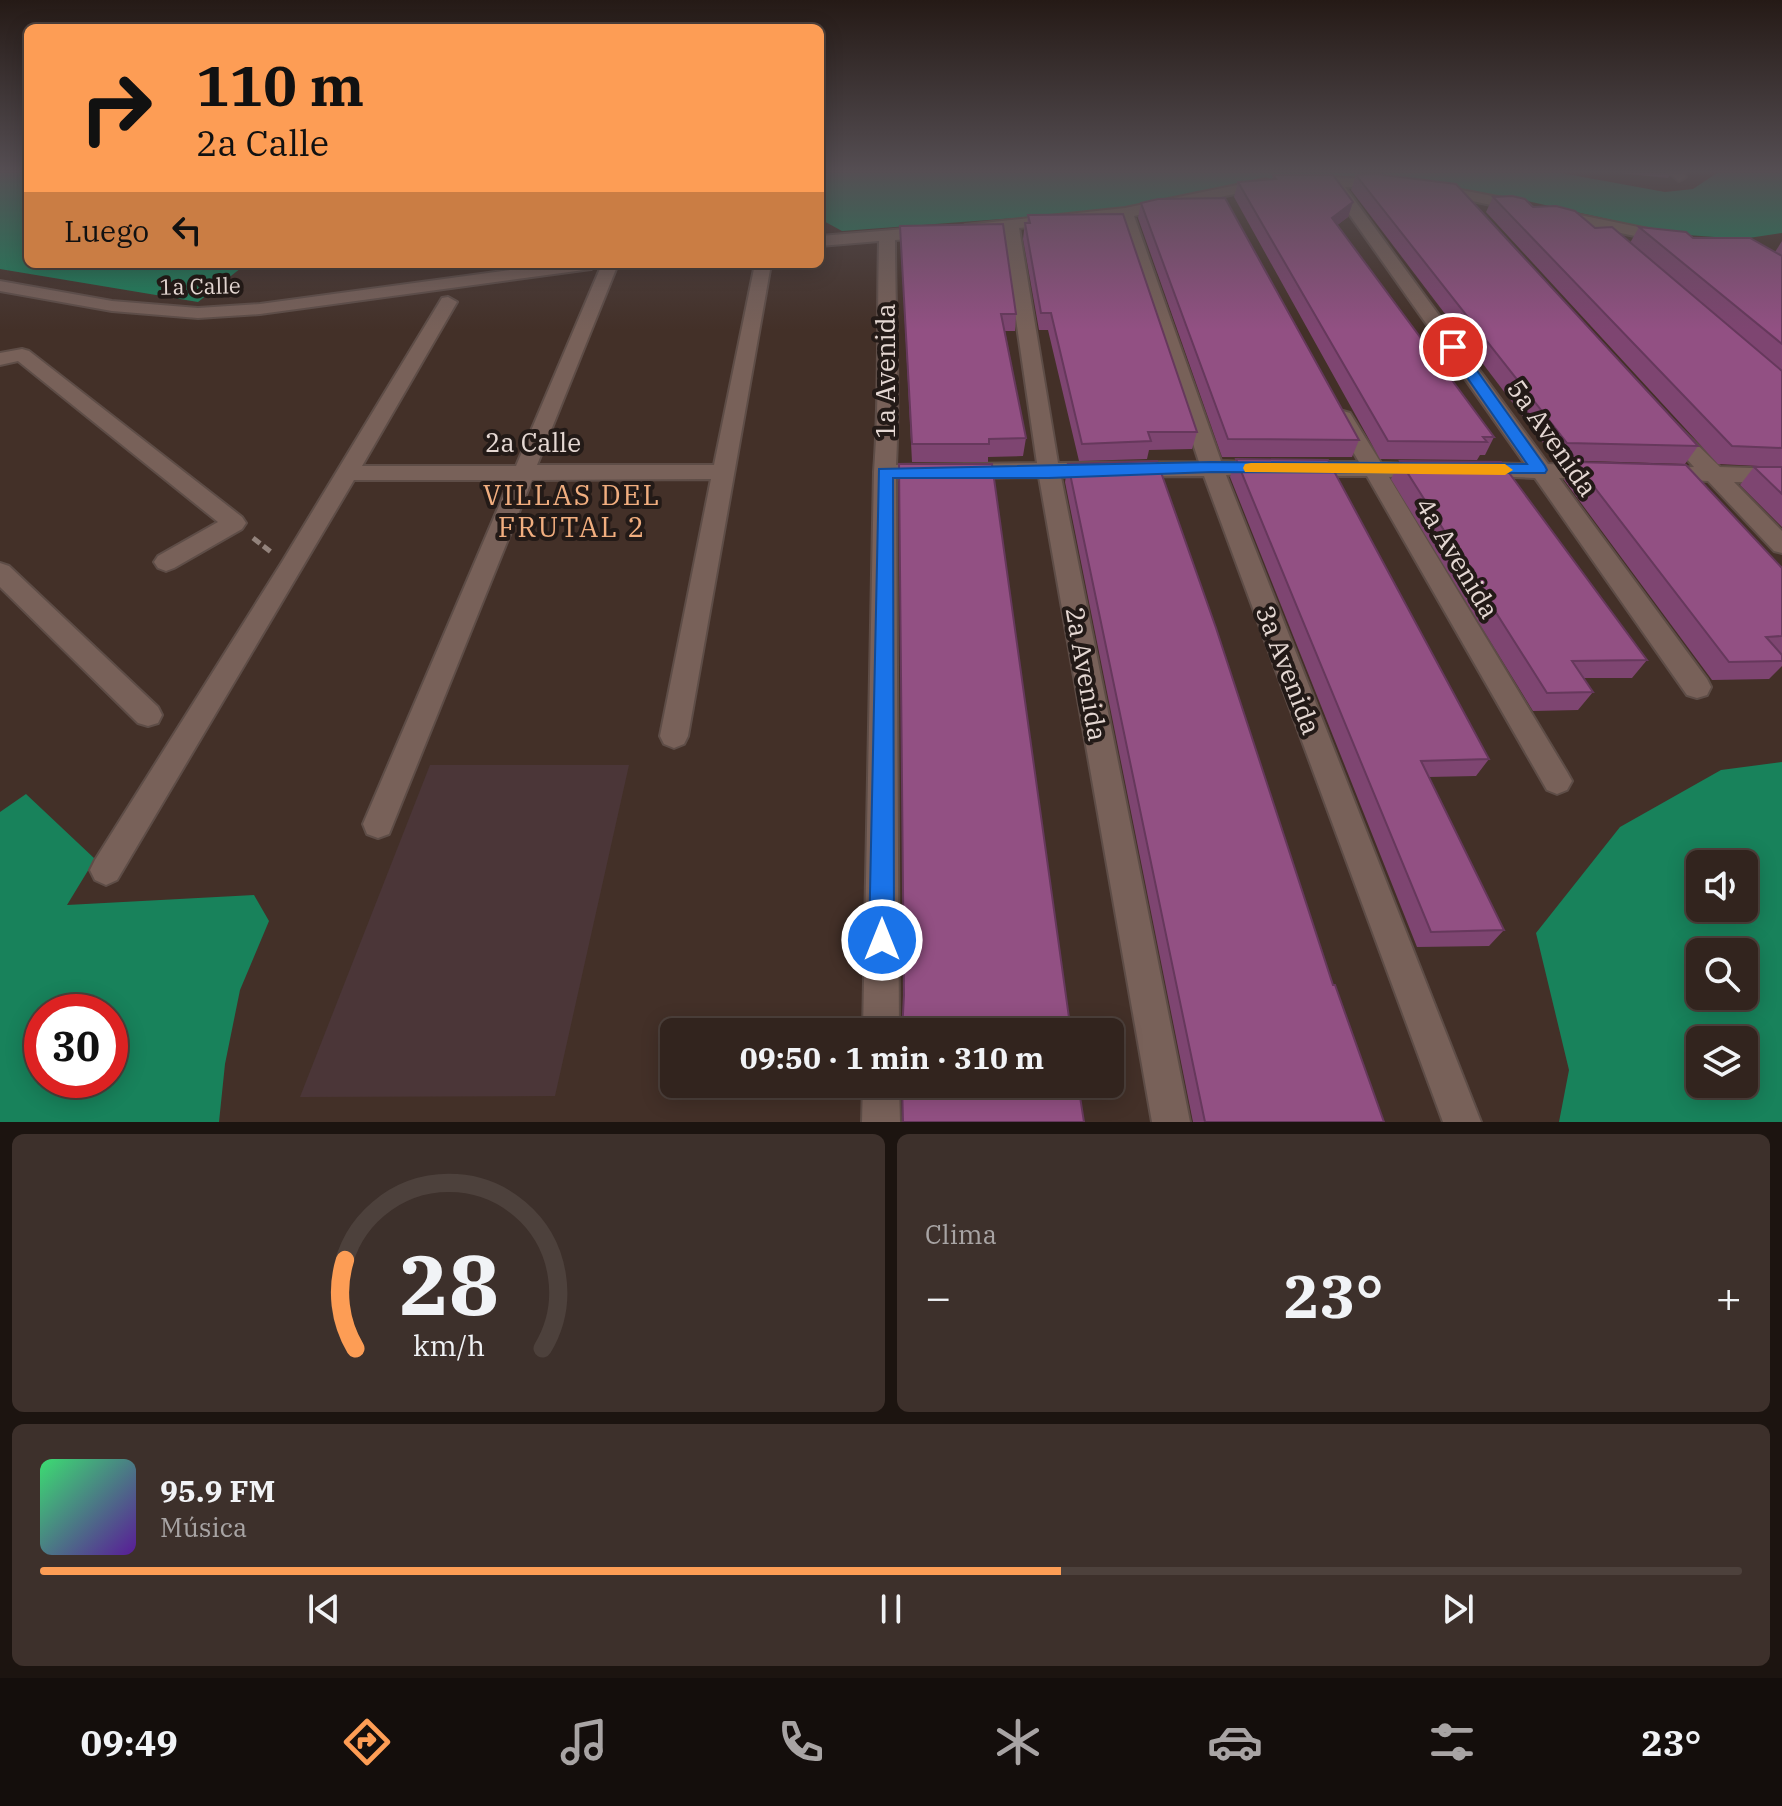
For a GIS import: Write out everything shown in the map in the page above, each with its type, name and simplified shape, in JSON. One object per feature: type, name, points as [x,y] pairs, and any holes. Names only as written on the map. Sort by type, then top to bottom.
[{"type":"street","points":[[824,241],[997,225]]},
{"type":"street","name":"2a Avenida","points":[[1010,225],[1049,472],[1171,1122]]},
{"type":"street","name":"3a Avenida","points":[[1129,225],[1212,467],[1462,1122]]},
{"type":"street","name":"5a Avenida","points":[[1365,225],[1697,687]]},
{"type":"street","points":[[1596,226],[1688,240]]},
{"type":"street","points":[[1596,226],[1619,246]]},
{"type":"street","name":"1a Avenida","points":[[881,1018],[885,472],[890,396],[886,335],[887,237]]},
{"type":"street","name":"1a Calle","points":[[0,286],[126,308],[198,313],[260,309],[562,268]]},
{"type":"street","points":[[378,824],[527,471],[608,268]]},
{"type":"street","points":[[674,736],[721,472],[762,268]]},
{"type":"street","points":[[106,870],[291,568],[448,302]]},
{"type":"street","points":[[0,359],[22,355],[234,523],[166,562]]},
{"type":"street","name":"4a Avenida","points":[[1335,402],[1372,470],[1557,781]]},
{"type":"street","points":[[1659,416],[1782,545]]},
{"type":"street","points":[[885,472],[1049,472],[1212,467],[1782,476]]},
{"type":"street","name":"2a Calle","points":[[346,473],[721,472]]},
{"type":"street","points":[[0,572],[148,715]]},
{"type":"street","points":[[881,1098],[881,1122]]},
{"type":"path","points":[[234,523],[291,568]]},
{"type":"shaded area","points":[[430,765],[629,765],[555,1096],[300,1097]]},
{"type":"green space","points":[[0,225],[24,225],[24,268],[241,268],[198,302],[0,269]]},
{"type":"green space","points":[[832,225],[917,225],[842,231]]},
{"type":"green space","points":[[1636,225],[1782,225],[1782,233],[1742,239],[1674,234]]},
{"type":"green space","points":[[1782,762],[1782,1122],[1559,1122],[1569,1070],[1536,933],[1620,827],[1721,770]]},
{"type":"green space","points":[[26,794],[95,859],[67,905],[254,895],[269,921],[240,990],[225,1064],[219,1122],[0,1122],[0,812]]},
{"type":"building","points":[[1003,225],[1016,314],[1001,314],[1026,438],[989,439],[989,444],[912,444],[900,226]]},
{"type":"building","points":[[1025,225],[1127,225],[1197,432],[1148,432],[1151,441],[1082,444],[1051,313],[1041,313]]},
{"type":"building","points":[[1149,225],[1240,225],[1359,440],[1228,439]]},
{"type":"building","points":[[1263,225],[1337,225],[1494,437],[1483,437],[1487,442],[1388,441]]},
{"type":"building","points":[[1396,225],[1494,225],[1698,446],[1567,443]]},
{"type":"building","points":[[1520,225],[1612,227],[1782,371],[1782,448],[1732,446]]},
{"type":"building","points":[[1639,227],[1686,232],[1693,238],[1750,238],[1782,256],[1782,344]]},
{"type":"building","points":[[1236,459],[1328,460],[1489,759],[1421,761],[1504,930],[1431,932]]},
{"type":"building","points":[[1157,461],[1216,628],[1333,985],[1384,1122],[1205,1122],[1068,464]]},
{"type":"building","points":[[1400,461],[1501,462],[1647,660],[1572,661],[1593,692],[1547,693]]},
{"type":"building","points":[[1575,462],[1686,465],[1782,568],[1782,636],[1766,637],[1782,655],[1782,661],[1729,662]]},
{"type":"building","points":[[899,464],[992,464],[1069,1018],[903,1018]]},
{"type":"building","points":[[1754,467],[1782,467],[1782,494]]},
{"type":"building","points":[[902,1098],[1080,1098],[1084,1122],[903,1122]]},
{"type":"slow traffic","points":[[1251,468],[1505,470]]},
{"type":"district","name":"VILLAS DEL FRUTAL 2","points":[[572,511]]},
{"type":"route","points":[[882,940],[885,472],[1049,472],[1212,467],[1539,470],[1453,347]]}]
